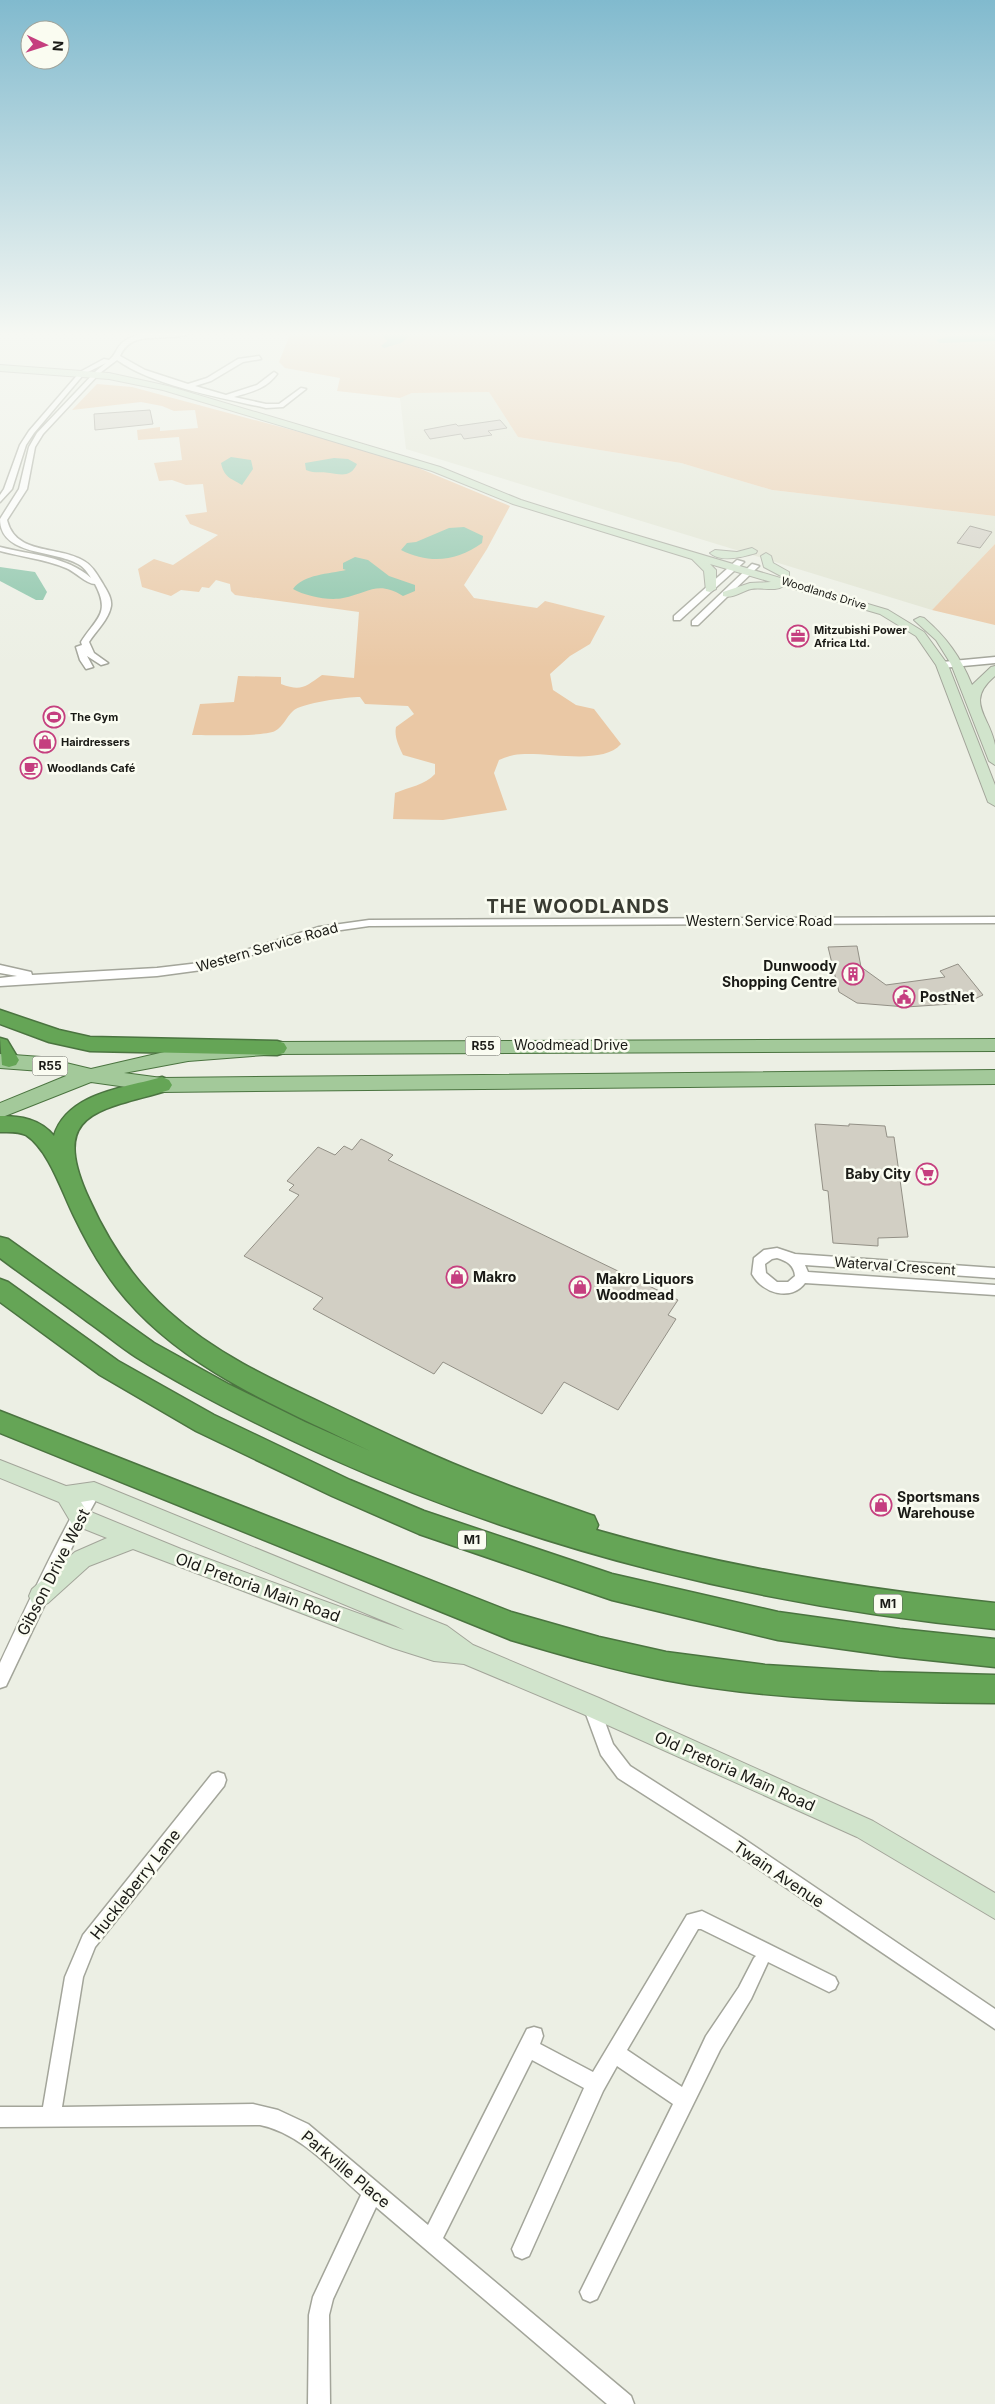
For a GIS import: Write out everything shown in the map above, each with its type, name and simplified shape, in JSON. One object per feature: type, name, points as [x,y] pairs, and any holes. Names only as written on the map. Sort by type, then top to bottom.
[{"type":"highway","points":[[0,1017],[56,1037],[98,1045],[277,1048]]},
{"type":"highway","points":[[65,1173],[63,1146],[65,1133],[79,1113],[92,1107],[162,1085]]},
{"type":"highway","points":[[0,1124],[22,1124],[33,1128],[49,1146],[65,1173],[95,1237],[141,1301],[174,1330],[246,1379],[410,1459],[532,1508],[781,1587]]},
{"type":"highway","name":"M1","points":[[0,1246],[143,1348],[230,1398],[364,1461],[440,1492],[530,1524],[620,1550],[781,1587],[902,1606],[995,1616]]},
{"type":"highway","name":"M1","points":[[0,1290],[109,1368],[205,1423],[341,1488],[419,1522],[612,1587],[778,1626],[900,1643],[995,1653]]},
{"type":"highway","points":[[0,1422],[511,1626],[596,1651],[687,1670],[811,1684],[995,1689]]},
{"type":"main road","name":"Woodlands Drive","points":[[354,444],[436,469],[517,502],[546,511],[608,525],[752,568],[896,618],[920,634],[942,665],[995,802]]},
{"type":"main road","points":[[710,589],[710,570],[700,553],[738,555],[752,551]]},
{"type":"main road","points":[[766,556],[768,566],[785,574]]},
{"type":"main road","name":"Woodlands Drive","points":[[752,568],[785,574],[875,600],[919,620],[940,638],[957,664],[995,761]]},
{"type":"main road","points":[[727,594],[750,586],[769,584],[821,592]]},
{"type":"main road","points":[[972,706],[978,684],[995,670]]},
{"type":"main road","points":[[933,1044],[995,1041]]},
{"type":"main road","name":"Woodmead Drive","points":[[0,1111],[28,1097],[90,1075],[160,1058],[277,1048],[995,1045]]},
{"type":"main road","name":"Woodmead Drive","points":[[3,1056],[90,1075],[162,1085],[995,1079]]},
{"type":"main road","points":[[0,1469],[66,1495],[94,1491]]},
{"type":"main road","name":"Old Pretoria Main Road","points":[[94,1491],[439,1634],[465,1653],[591,1706],[865,1829],[995,1907]]},
{"type":"main road","points":[[66,1495],[79,1517]]},
{"type":"main road","name":"Old Pretoria Main Road","points":[[79,1517],[393,1637],[434,1650],[465,1653]]},
{"type":"main road","points":[[40,1596],[82,1559],[98,1551],[134,1539]]},
{"type":"street","points":[[0,500],[8,489],[24,444]]},
{"type":"street","points":[[35,444],[24,489],[6,514],[4,527],[10,538],[17,542],[81,562],[95,577],[106,598],[107,606],[85,642],[90,654],[104,664]]},
{"type":"street","points":[[0,549],[62,563],[82,573],[90,581],[100,602],[99,612],[80,645],[84,660],[89,666]]},
{"type":"street","points":[[677,618],[738,564]]},
{"type":"street","points":[[696,624],[752,568]]},
{"type":"street","points":[[942,665],[995,660]]},
{"type":"street","name":"Western Service Road","points":[[0,982],[148,974],[209,965],[319,930],[369,923],[995,920]]},
{"type":"street","name":"Western Service Road","points":[[0,969],[50,978]]},
{"type":"street","points":[[769,1254],[786,1255],[800,1265],[802,1277],[795,1286],[784,1289],[768,1284],[759,1274],[759,1262],[769,1254]]},
{"type":"street","name":"Waterval Crescent","points":[[795,1260],[995,1273]]},
{"type":"street","name":"Waterval Crescent","points":[[802,1277],[995,1290]]},
{"type":"street","name":"Gibson Drive West","points":[[0,1680],[79,1517],[94,1491]]},
{"type":"street","name":"Twain Avenue","points":[[591,1706],[602,1741],[612,1760],[624,1772],[735,1843],[995,2020]]},
{"type":"street","name":"Huckleberry Lane","points":[[51,2115],[74,1977],[89,1942],[218,1780]]},
{"type":"street","points":[[522,2249],[596,2084],[693,1921],[702,1920],[829,1983]]},
{"type":"street","points":[[590,2292],[712,2043],[745,1993],[760,1964]]},
{"type":"street","points":[[431,2240],[532,2042],[596,2084]]},
{"type":"street","points":[[614,2052],[685,2101]]},
{"type":"street","name":"Parkville Place","points":[[0,2117],[253,2114],[270,2116],[301,2131],[623,2404]]},
{"type":"street","points":[[319,2404],[319,2316],[322,2297],[373,2191]]},
{"type":"shaded area","points":[[180,444],[344,444],[392,457],[510,506],[487,549],[464,585],[474,598],[537,608],[545,601],[605,616],[590,644],[570,656],[550,674],[553,690],[576,705],[594,709],[621,744],[612,751],[600,755],[526,754],[514,755],[499,760],[494,773],[507,810],[443,820],[393,819],[395,793],[422,783],[435,774],[435,764],[403,755],[398,745],[396,727],[414,714],[408,706],[365,704],[360,697],[335,699],[298,708],[291,713],[278,729],[268,733],[192,735],[200,704],[234,702],[238,676],[281,677],[281,684],[294,688],[308,685],[322,675],[354,678],[359,612],[235,595],[231,591],[230,584],[216,580],[209,588],[202,587],[199,592],[181,590],[171,596],[142,587],[138,569],[154,559],[173,565],[218,535],[190,524],[185,515],[207,512],[203,484],[186,485],[172,480],[159,481],[154,463],[182,460]]},
{"type":"shaded area","points":[[405,444],[563,444],[681,463],[772,490],[995,516],[995,544],[932,610],[406,449]]},
{"type":"shaded area","points":[[563,444],[995,444],[995,516],[772,490],[681,463]]},
{"type":"shaded area","points":[[231,457],[251,460],[253,469],[242,485],[228,477],[222,468],[221,463]]},
{"type":"shaded area","points":[[334,458],[348,459],[357,464],[352,471],[346,474],[306,470],[305,463]]},
{"type":"shaded area","points":[[464,527],[483,536],[482,543],[462,554],[442,559],[432,559],[401,550],[407,543],[416,542],[449,528]]},
{"type":"shaded area","points":[[995,544],[995,625],[932,610]]},
{"type":"shaded area","points":[[355,557],[368,560],[389,576],[415,585],[415,591],[403,596],[394,591],[379,588],[352,596],[331,599],[310,596],[293,589],[310,577],[346,570],[343,569],[343,563]]},
{"type":"shaded area","points":[[0,567],[35,572],[47,592],[43,600],[36,600],[0,581]]},
{"type":"building","points":[[970,526],[992,532],[980,548],[957,543]]},
{"type":"building","name":"Dunwoody Shopping Centre","points":[[857,946],[861,967],[886,985],[945,977],[940,971],[958,964],[983,995],[966,1003],[906,1007],[857,1003],[839,992],[828,947]]},
{"type":"building","points":[[815,1124],[885,1126],[887,1137],[894,1137],[908,1237],[878,1238],[878,1246],[833,1243],[828,1191],[823,1190]]},
{"type":"building","name":"Makro","points":[[361,1139],[393,1155],[388,1160],[678,1300],[668,1315],[676,1319],[618,1410],[564,1382],[542,1414],[443,1362],[434,1374],[313,1309],[323,1298],[244,1256],[299,1195],[289,1190],[294,1185],[287,1181],[318,1147],[335,1155],[344,1146],[352,1150]]},
{"type":"place","name":"Mitzubishi Power Africa Ltd.","points":[[798,636]]},
{"type":"place","name":"The Gym","points":[[54,717]]},
{"type":"place","name":"Hairdressers","points":[[45,742]]},
{"type":"place","name":"Woodlands Café","points":[[31,768]]},
{"type":"place","name":"Dunwoody Shopping Centre","points":[[853,974]]},
{"type":"place","name":"PostNet","points":[[904,997]]},
{"type":"place","name":"Baby City","points":[[927,1174]]},
{"type":"place","name":"Makro","points":[[457,1277]]},
{"type":"place","name":"Makro Liquors Woodmead","points":[[580,1287]]},
{"type":"place","name":"Sportsmans Warehouse","points":[[881,1505]]},
{"type":"district","name":"THE WOODLANDS","points":[[578,906]]}]
